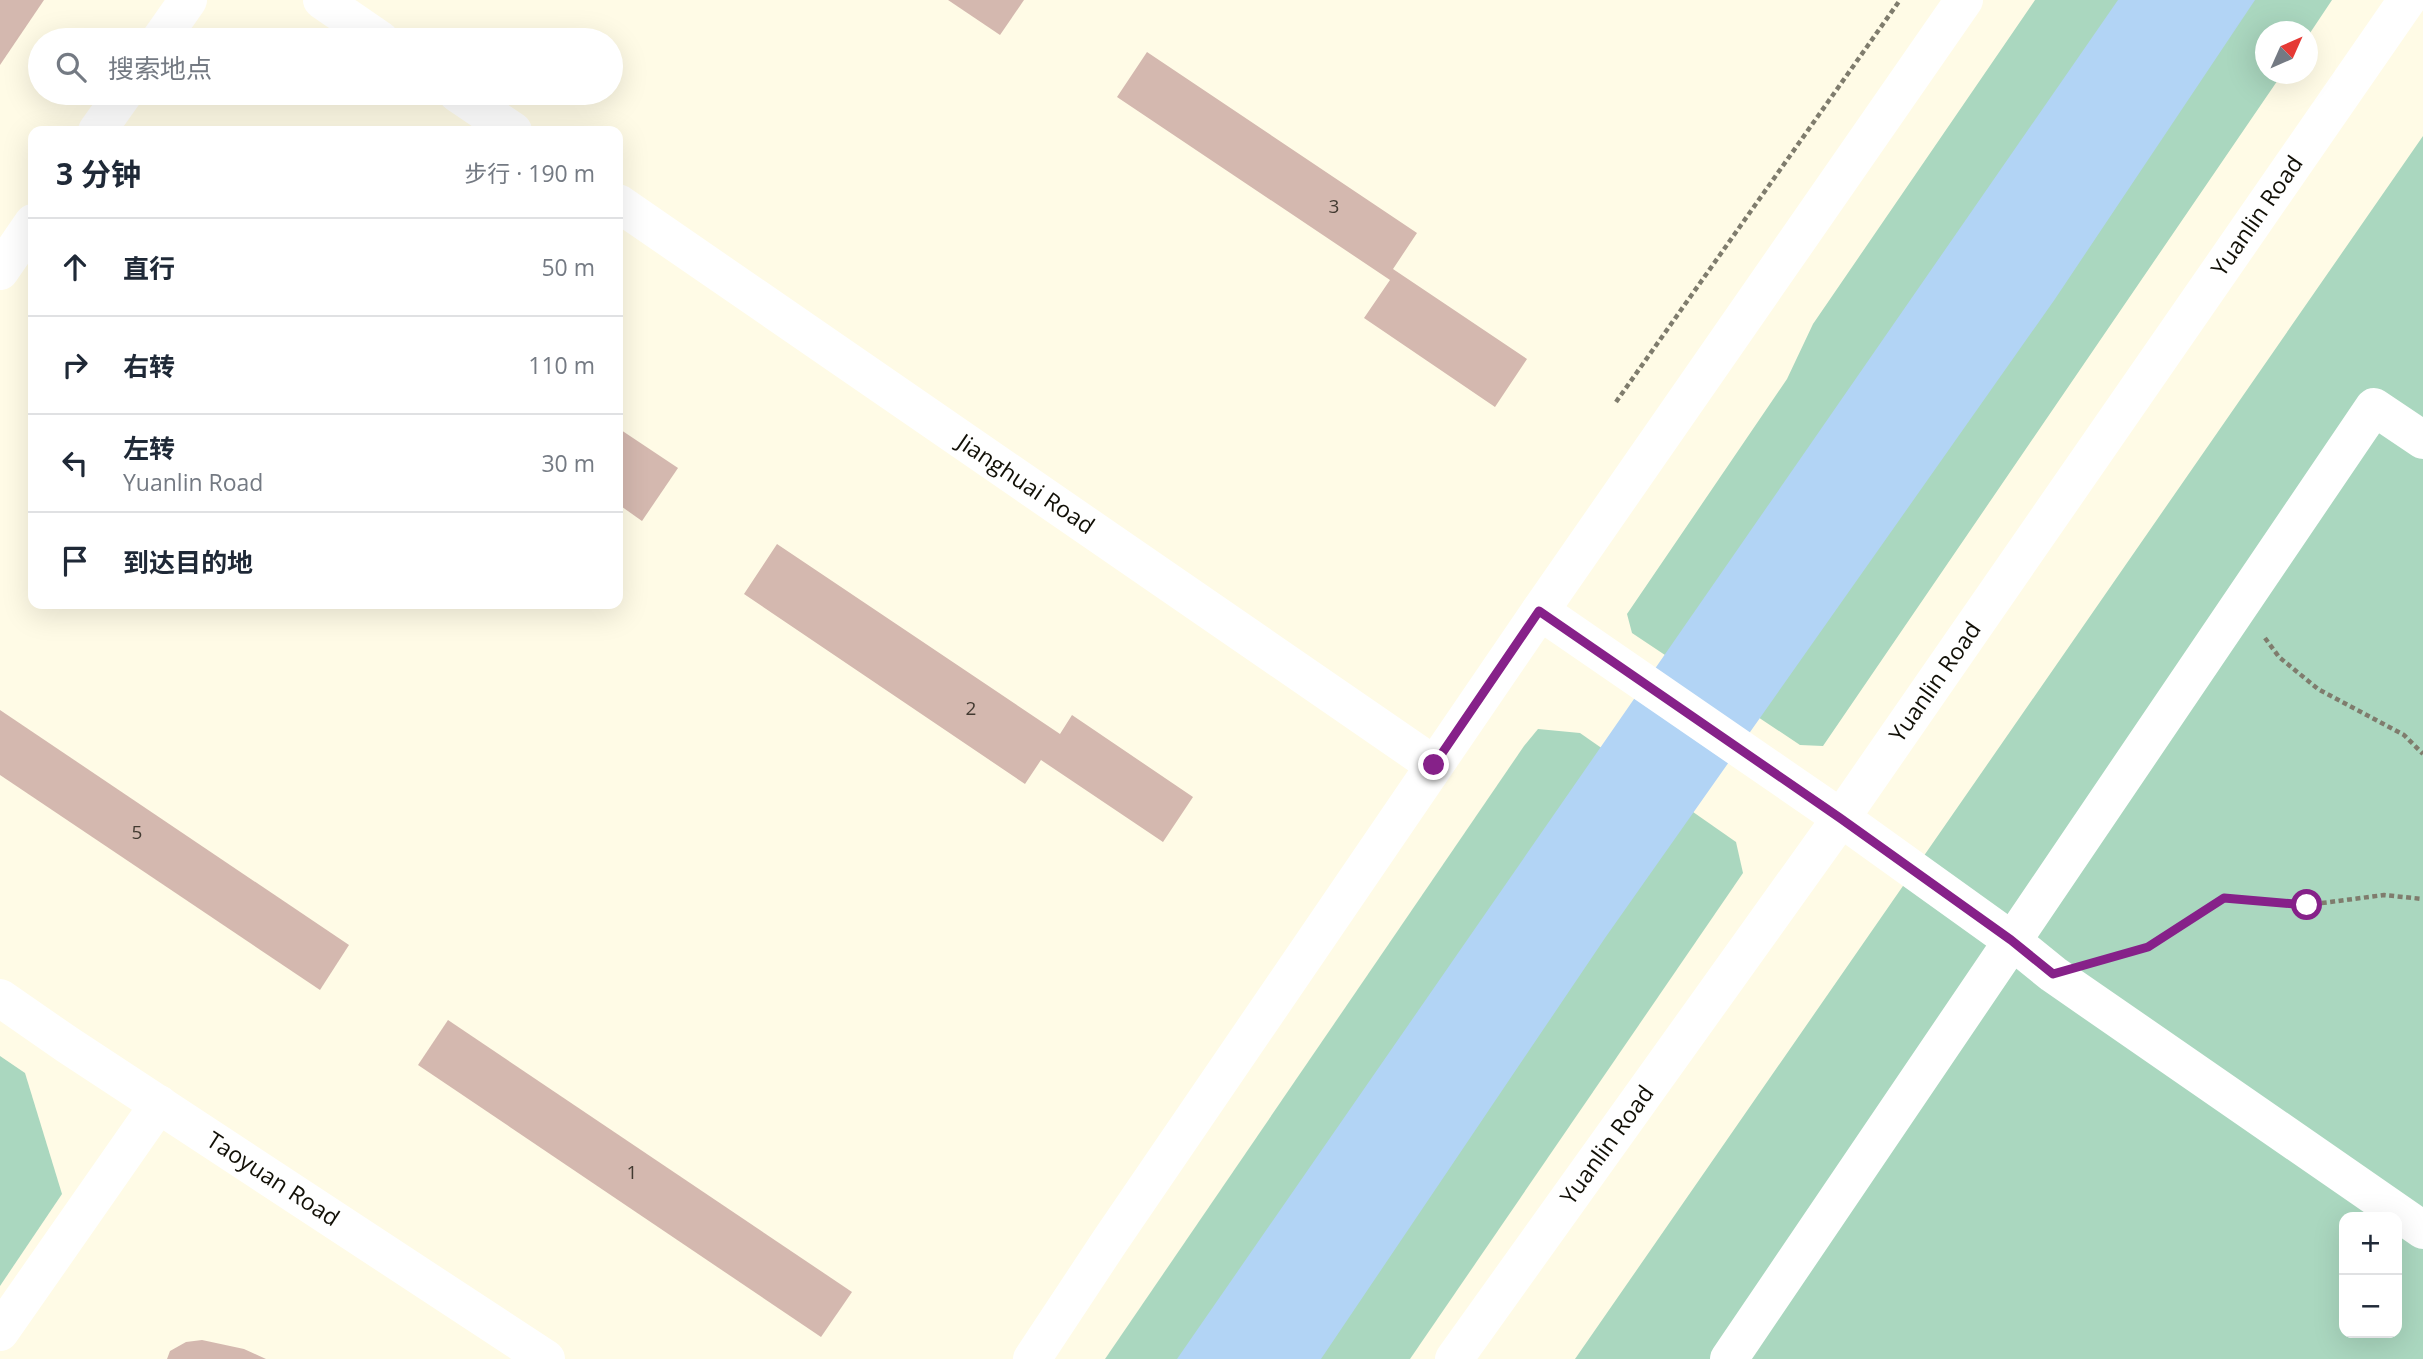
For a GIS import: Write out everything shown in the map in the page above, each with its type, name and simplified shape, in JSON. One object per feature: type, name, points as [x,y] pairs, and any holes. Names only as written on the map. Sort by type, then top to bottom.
[{"type":"street","points":[[168,28],[188,0]]},
{"type":"street","points":[[322,0],[363,28]]},
{"type":"street","points":[[1032,1359],[1539,611],[1964,0]]},
{"type":"street","name":"Yuanlin Road","points":[[1454,1359],[1840,818],[2407,0]]},
{"type":"street","points":[[101,126],[115,105]]},
{"type":"street","points":[[475,105],[506,126]]},
{"type":"street","name":"Jianghuai Road","points":[[623,207],[1434,765]]},
{"type":"street","points":[[0,271],[28,230]]},
{"type":"street","points":[[1729,1359],[2374,407],[2423,440]]},
{"type":"street","points":[[1539,611],[1840,818],[2011,940],[2053,974],[2423,1230]]},
{"type":"street","name":"Taoyuan Road","points":[[0,998],[547,1359]]},
{"type":"street","points":[[0,1332],[159,1104]]},
{"type":"path","points":[[1616,402],[1900,0]]},
{"type":"path","points":[[2236,608],[2252,620],[2279,657],[2318,689],[2404,735],[2423,754]]},
{"type":"path","points":[[2053,974],[2148,947],[2224,898],[2307,905],[2384,895],[2423,899]]},
{"type":"green space","points":[[2035,0],[2332,0],[2318,21],[2255,21],[2255,84],[2275,84],[1823,746],[1800,745],[1632,633],[1627,614],[1787,379],[1813,324]]},
{"type":"green space","points":[[2423,136],[2423,1359],[1575,1359]]},
{"type":"green space","points":[[1538,729],[1580,733],[1736,842],[1743,873],[1410,1359],[1105,1359],[1524,746]]},
{"type":"green space","points":[[0,1056],[25,1073],[62,1194],[0,1286]]},
{"type":"water","points":[[2118,0],[2255,0],[2055,299],[1605,938],[1321,1359],[1177,1359]]},
{"type":"building","points":[[0,0],[44,0],[0,65]]},
{"type":"building","points":[[948,0],[1024,0],[1000,35]]},
{"type":"building","points":[[1147,52],[1417,233],[1393,269],[1527,359],[1495,407],[1364,318],[1390,280],[1117,97]]},
{"type":"building","points":[[623,431],[678,468],[642,521],[623,508]]},
{"type":"building","points":[[777,544],[1060,734],[1072,715],[1193,797],[1163,842],[1041,760],[1025,784],[744,594]]},
{"type":"building","points":[[0,710],[349,945],[320,990],[0,775]]},
{"type":"building","points":[[448,1020],[852,1292],[821,1337],[418,1065]]},
{"type":"building","points":[[202,1340],[244,1349],[266,1359],[167,1359],[170,1351],[186,1342]]},
{"type":"route","points":[[1434,765],[1539,611],[1840,818],[2011,940],[2053,974],[2148,947],[2224,898],[2307,905]]}]
